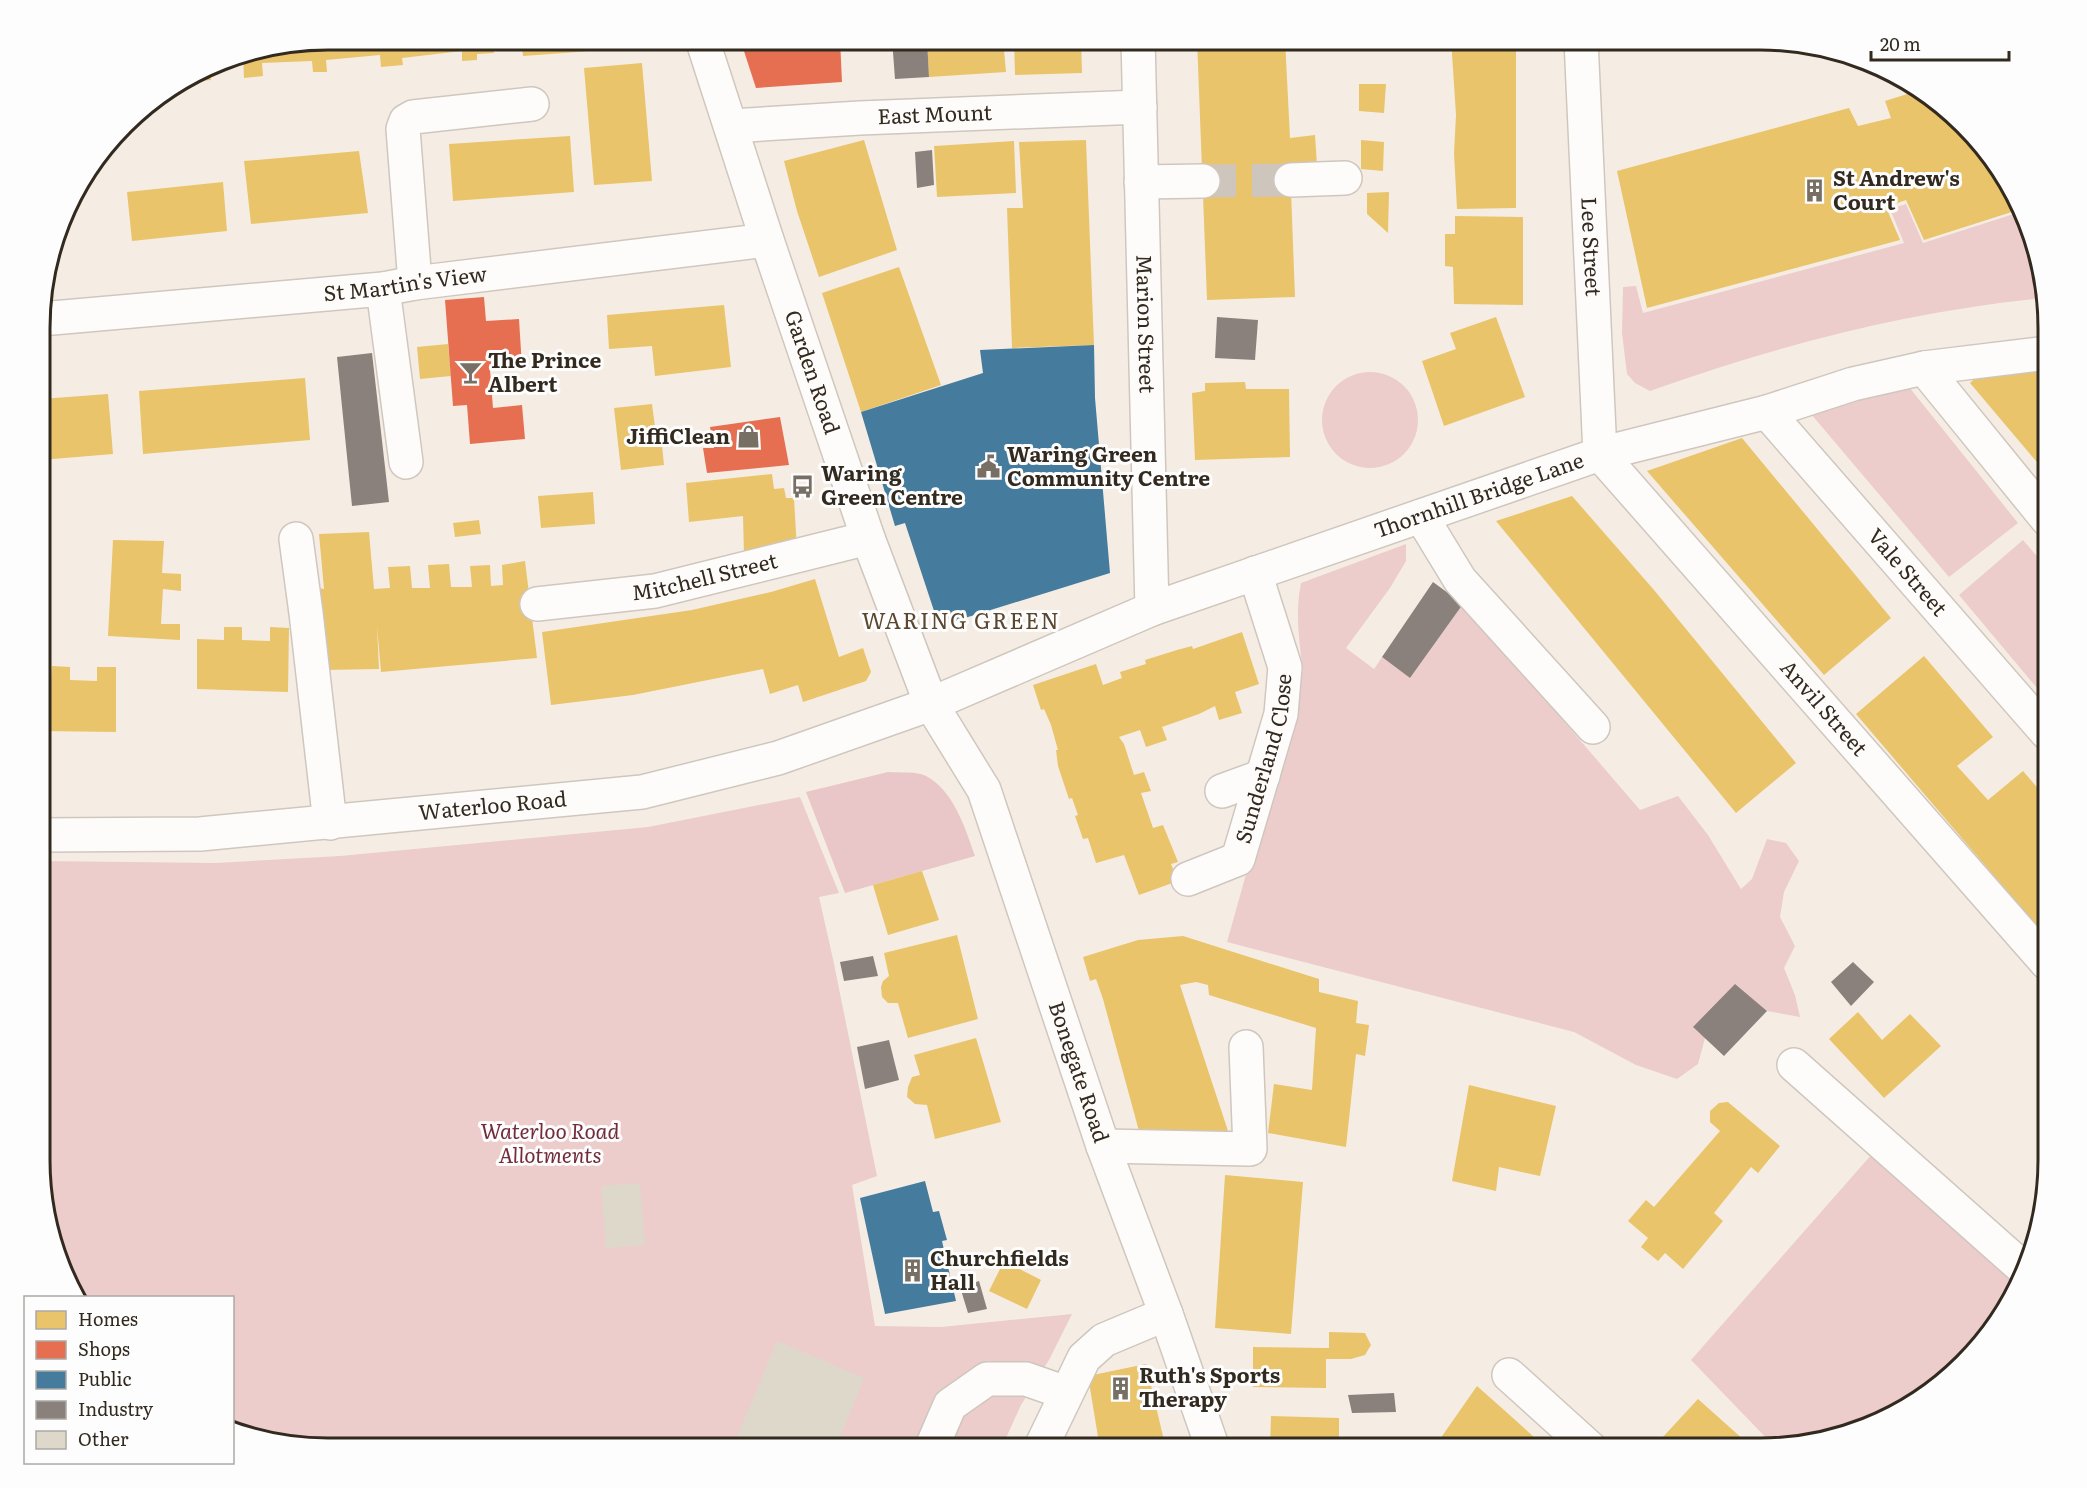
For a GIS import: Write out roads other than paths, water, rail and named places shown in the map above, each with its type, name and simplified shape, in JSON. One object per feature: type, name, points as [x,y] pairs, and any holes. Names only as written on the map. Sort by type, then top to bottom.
[{"type":"street","name":"Garden Road","points":[[706,50],[868,538],[931,704]]},
{"type":"street","name":"Marion Street","points":[[1138,50],[1152,609]]},
{"type":"street","name":"Lee Street","points":[[1582,50],[1600,454]]},
{"type":"street","points":[[415,283],[403,129],[405,121],[413,117],[532,104]]},
{"type":"street","name":"East Mount","points":[[731,126],[860,118],[1140,107]]},
{"type":"street","points":[[1291,180],[1345,178]]},
{"type":"street","points":[[1141,182],[1203,181]]},
{"type":"street","name":"St Martin's View","points":[[50,318],[382,289],[767,240]]},
{"type":"street","points":[[382,289],[406,462]]},
{"type":"street","name":"Thornhill Bridge Lane","points":[[931,704],[1152,609],[1600,454],[1767,412],[1853,384],[1924,368],[2038,354]]},
{"type":"street","points":[[1924,368],[2038,508]]},
{"type":"street","name":"Vale Street","points":[[1767,412],[2038,723]]},
{"type":"street","name":"Anvil Street","points":[[1600,454],[2038,953]]},
{"type":"street","points":[[1420,516],[1460,580],[1593,727]]},
{"type":"street","name":"Mitchell Street","points":[[537,604],[655,591],[868,538]]},
{"type":"street","points":[[296,539],[330,823]]},
{"type":"street","name":"Sunderland Close","points":[[1188,879],[1238,859],[1281,714],[1286,666],[1256,573]]},
{"type":"street","name":"Waterloo Road","points":[[50,835],[200,834],[642,792],[778,758],[931,704]]},
{"type":"street","name":"Bonegate Road","points":[[931,704],[984,790],[1103,1146],[1166,1314],[1209,1438]]},
{"type":"street","points":[[1222,791],[1263,776]]},
{"type":"street","points":[[1103,1146],[1250,1149],[1246,1047]]},
{"type":"street","points":[[1794,1065],[2018,1263]]},
{"type":"street","points":[[1045,1438],[1084,1358],[1104,1340],[1166,1314]]},
{"type":"street","points":[[1509,1375],[1578,1438]]},
{"type":"street","points":[[936,1438],[950,1405],[987,1379],[1026,1379],[1066,1393]]},
{"type":"tunnel","points":[[1203,181],[1291,180]]},
{"type":"place","name":"St Andrew's Court","points":[[1815,191]]},
{"type":"place","name":"The Prince Albert","points":[[470,373]]},
{"type":"place","name":"JiffiClean","points":[[748,437]]},
{"type":"place","name":"Waring Green Community Centre","points":[[989,467]]},
{"type":"place","name":"Waring Green Centre","points":[[803,486]]},
{"type":"place","name":"Churchfields Hall","points":[[912,1271]]},
{"type":"place","name":"Ruth's Sports Therapy","points":[[1121,1388]]},
{"type":"district","name":"WARING GREEN","points":[[961,621]]},
{"type":"park label","name":"Waterloo Road Allotments","points":[[550,1144]]}]
